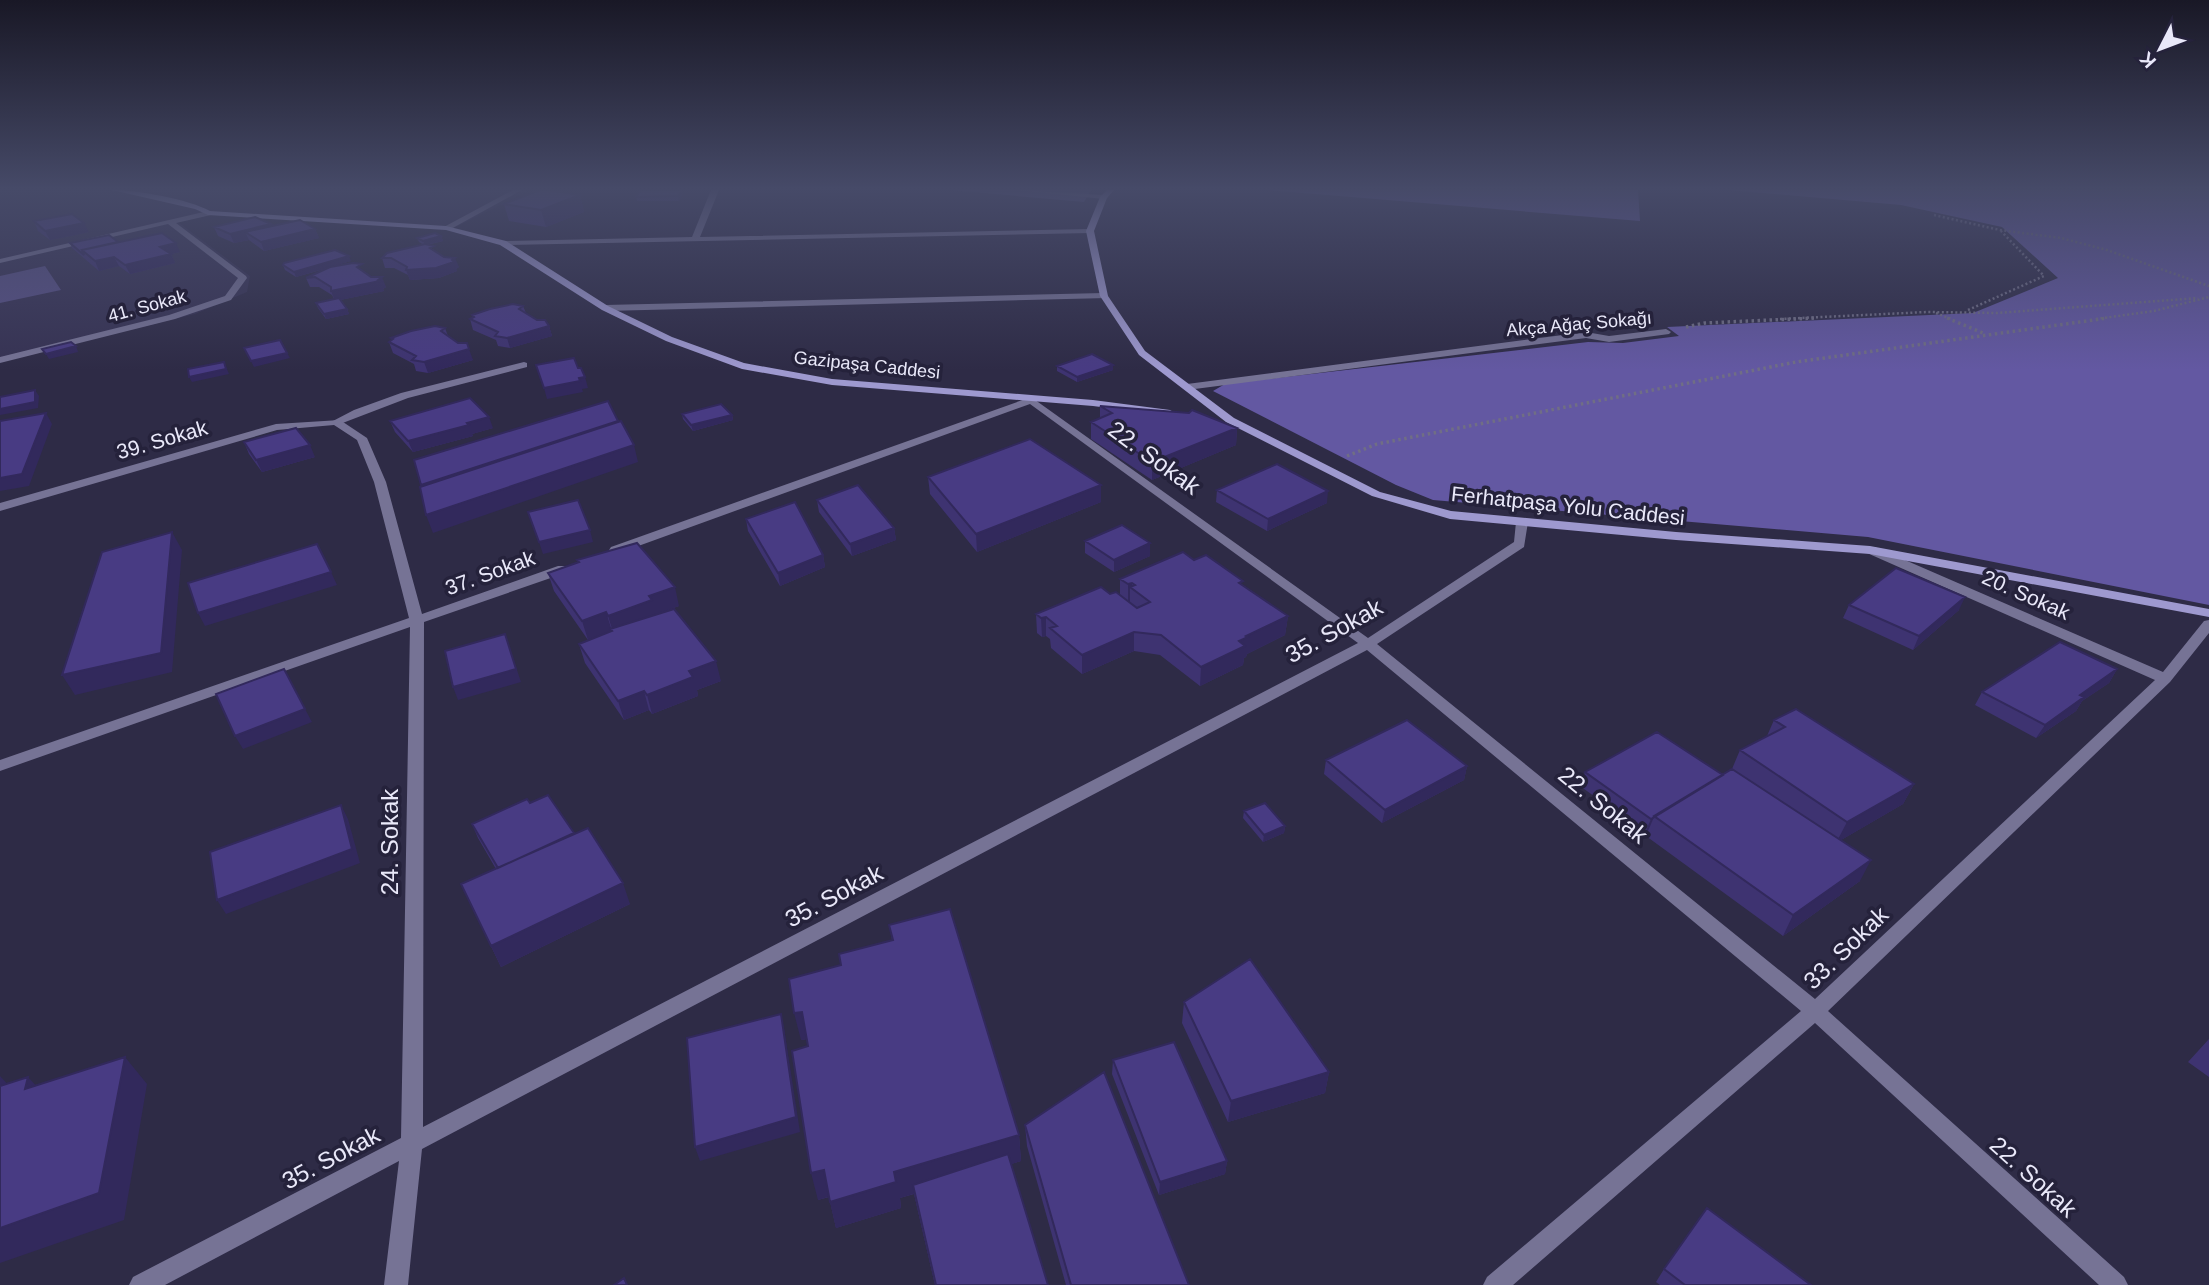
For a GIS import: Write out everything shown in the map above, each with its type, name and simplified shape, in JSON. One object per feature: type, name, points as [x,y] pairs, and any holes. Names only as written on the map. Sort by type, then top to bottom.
[{"type":"street","points":[[0,261],[48,250]]},
{"type":"street","name":"41. Sokak","points":[[0,360],[172,317],[228,298],[243,278],[206,250]]},
{"type":"street","name":"Gazipaşa Caddesi","points":[[514,250],[606,308],[669,339],[742,366],[832,382],[1093,403],[1175,413]]},
{"type":"street","name":"Ferhatpaşa Yolu Caddesi","points":[[1094,250],[1104,296],[1142,353],[1230,420],[1376,494],[1450,515],[1870,550],[2209,613]]},
{"type":"street","points":[[606,308],[1104,296]]},
{"type":"street","name":"Akça Ağaç Sokağı","points":[[1187,387],[1587,335],[1609,339],[1666,332]]},
{"type":"street","name":"39. Sokak","points":[[0,507],[276,427],[336,422],[359,410],[524,365]]},
{"type":"street","points":[[600,556],[1031,400]]},
{"type":"street","name":"22. Sokak","points":[[1031,400],[1368,643],[1815,1011],[2116,1285]]},
{"type":"street","points":[[1202,416],[1230,420]]},
{"type":"street","name":"24. Sokak","points":[[336,422],[362,438],[380,482],[416,622],[412,1144],[396,1285]]},
{"type":"street","name":"35. Sokak","points":[[141,1285],[1368,643],[1520,544],[1522,522]]},
{"type":"street","name":"20. Sokak","points":[[1870,550],[2165,679]]},
{"type":"street","name":"37. Sokak","points":[[0,766],[573,565]]},
{"type":"street","name":"33. Sokak","points":[[1495,1285],[1815,1011],[2165,679],[2209,624]]},
{"type":"path","points":[[1964,312],[2044,276],[2019,250]]},
{"type":"path","points":[[2107,250],[2209,286]]},
{"type":"path","points":[[1320,466],[1377,444],[1796,362],[2154,311],[2208,297]]},
{"type":"path","name":"Akça Ağaç Sokağı","points":[[1666,332],[1705,323],[1933,312],[1997,313],[2208,297]]},
{"type":"path","name":"Akça Ağaç Sokağı","points":[[1933,312],[1984,334]]},
{"type":"shaded area","points":[[0,250],[215,250],[250,276],[247,292],[195,314],[0,362]]},
{"type":"shaded area","points":[[2027,250],[2209,250],[2209,605],[1868,537],[1433,500],[1396,485],[1213,391],[1225,384],[1588,342],[1623,343],[1679,336],[1667,327],[1973,313],[2058,278]]},
{"type":"shaded area","points":[[45,266],[61,290],[0,303],[0,276]]},
{"type":"building","points":[[82,250],[165,250],[171,254],[125,265],[114,257],[95,261]]},
{"type":"building","points":[[335,250],[349,256],[294,272],[283,265],[284,263]]},
{"type":"building","points":[[400,250],[433,250],[444,257],[455,258],[452,260],[454,262],[436,268],[406,270],[407,267],[391,258],[382,258],[387,253]]},
{"type":"building","points":[[362,264],[357,267],[371,277],[382,277],[378,280],[380,281],[331,291],[331,287],[315,277],[306,278],[330,267]]},
{"type":"building","points":[[339,298],[347,309],[324,314],[316,303]]},
{"type":"building","points":[[513,304],[523,306],[519,309],[537,320],[545,320],[549,326],[507,338],[495,336],[498,332],[470,319],[474,317],[472,315]]},
{"type":"building","points":[[435,326],[445,328],[441,331],[458,343],[467,343],[469,349],[424,362],[412,360],[416,356],[389,342],[393,339],[391,338],[411,331]]},
{"type":"building","points":[[280,340],[287,353],[251,361],[244,348]]},
{"type":"building","points":[[71,342],[76,346],[46,354],[42,349]]},
{"type":"building","points":[[1092,354],[1113,365],[1077,377],[1057,366]]},
{"type":"building","points":[[574,358],[585,377],[579,378],[580,381],[544,388],[536,365]]},
{"type":"building","points":[[224,362],[226,369],[189,377],[188,369]]},
{"type":"building","points":[[35,390],[35,402],[0,409],[0,397]]},
{"type":"building","points":[[470,398],[489,417],[408,441],[390,421]]},
{"type":"building","points":[[608,401],[618,421],[421,485],[414,460]]},
{"type":"building","points":[[721,404],[732,415],[691,425],[682,414]]},
{"type":"building","points":[[1100,406],[1189,413],[1192,410],[1237,428],[1152,462],[1091,422],[1112,413]]},
{"type":"building","points":[[46,413],[22,474],[0,478],[0,421]]},
{"type":"building","points":[[621,421],[634,445],[426,515],[420,487]]},
{"type":"building","points":[[296,428],[310,445],[256,460],[244,442]]},
{"type":"building","points":[[1030,439],[1101,485],[976,534],[928,477]]},
{"type":"building","points":[[1277,464],[1328,491],[1268,519],[1217,490]]},
{"type":"building","points":[[858,485],[894,528],[850,544],[817,500]]},
{"type":"building","points":[[578,500],[590,530],[539,542],[528,512]]},
{"type":"building","points":[[795,502],[823,555],[778,573],[746,519]]},
{"type":"building","points":[[1122,525],[1150,543],[1114,560],[1085,541]]},
{"type":"building","points":[[172,532],[161,653],[62,675],[102,552]]},
{"type":"building","points":[[637,543],[675,587],[649,596],[652,600],[608,616],[606,612],[582,621],[548,573],[579,562],[577,560]]},
{"type":"building","points":[[317,544],[331,572],[198,613],[188,583]]},
{"type":"building","points":[[1183,552],[1194,560],[1206,555],[1243,581],[1239,583],[1288,616],[1239,641],[1245,646],[1201,667],[1161,635],[1134,632],[1082,655],[1050,628],[1057,626],[1046,617],[1041,618],[1036,614],[1101,587],[1110,594],[1116,592],[1137,608],[1150,602],[1130,587],[1135,585],[1120,579]]},
{"type":"building","points":[[1896,568],[1965,597],[1919,636],[1849,605]]},
{"type":"building","points":[[674,609],[716,661],[689,671],[693,677],[647,695],[644,691],[618,701],[579,644],[612,631],[610,629]]},
{"type":"building","points":[[505,634],[516,669],[453,687],[445,651]]},
{"type":"building","points":[[2060,642],[2117,669],[2080,695],[2084,697],[2045,725],[1982,692]]},
{"type":"building","points":[[284,669],[305,709],[235,736],[216,694]]},
{"type":"building","points":[[1796,709],[1914,784],[1847,822],[1740,750],[1785,727],[1774,720]]},
{"type":"building","points":[[1407,720],[1467,766],[1385,810],[1326,760]]},
{"type":"building","points":[[1657,732],[1723,775],[1651,819],[1585,772]]},
{"type":"building","points":[[1732,769],[1871,860],[1793,915],[1654,816]]},
{"type":"building","points":[[548,795],[574,833],[498,868],[472,824],[527,799],[530,803]]},
{"type":"building","points":[[1265,803],[1285,826],[1264,835],[1244,811]]},
{"type":"building","points":[[341,805],[352,849],[217,900],[210,852]]},
{"type":"building","points":[[588,828],[623,883],[491,946],[461,884]]},
{"type":"building","points":[[950,909],[1019,1135],[894,1172],[896,1182],[830,1202],[824,1170],[811,1173],[792,1051],[808,1046],[802,1012],[794,1013],[789,979],[841,965],[839,954],[893,940],[889,925]]},
{"type":"building","points":[[1250,959],[1329,1072],[1231,1101],[1184,1002]]},
{"type":"building","points":[[781,1014],[796,1117],[695,1147],[687,1038]]},
{"type":"building","points":[[1174,1042],[1227,1161],[1160,1182],[1113,1060]]},
{"type":"building","points":[[125,1057],[99,1193],[0,1228],[0,1086],[28,1077],[25,1089]]},
{"type":"building","points":[[1104,1072],[1189,1285],[1071,1285],[1025,1125]]},
{"type":"building","points":[[1008,1154],[1048,1285],[936,1285],[913,1185]]},
{"type":"building","points":[[1707,1208],[1811,1285],[1685,1285],[1664,1269]]},
{"type":"building","points":[[624,1278],[627,1285],[614,1285]]}]
